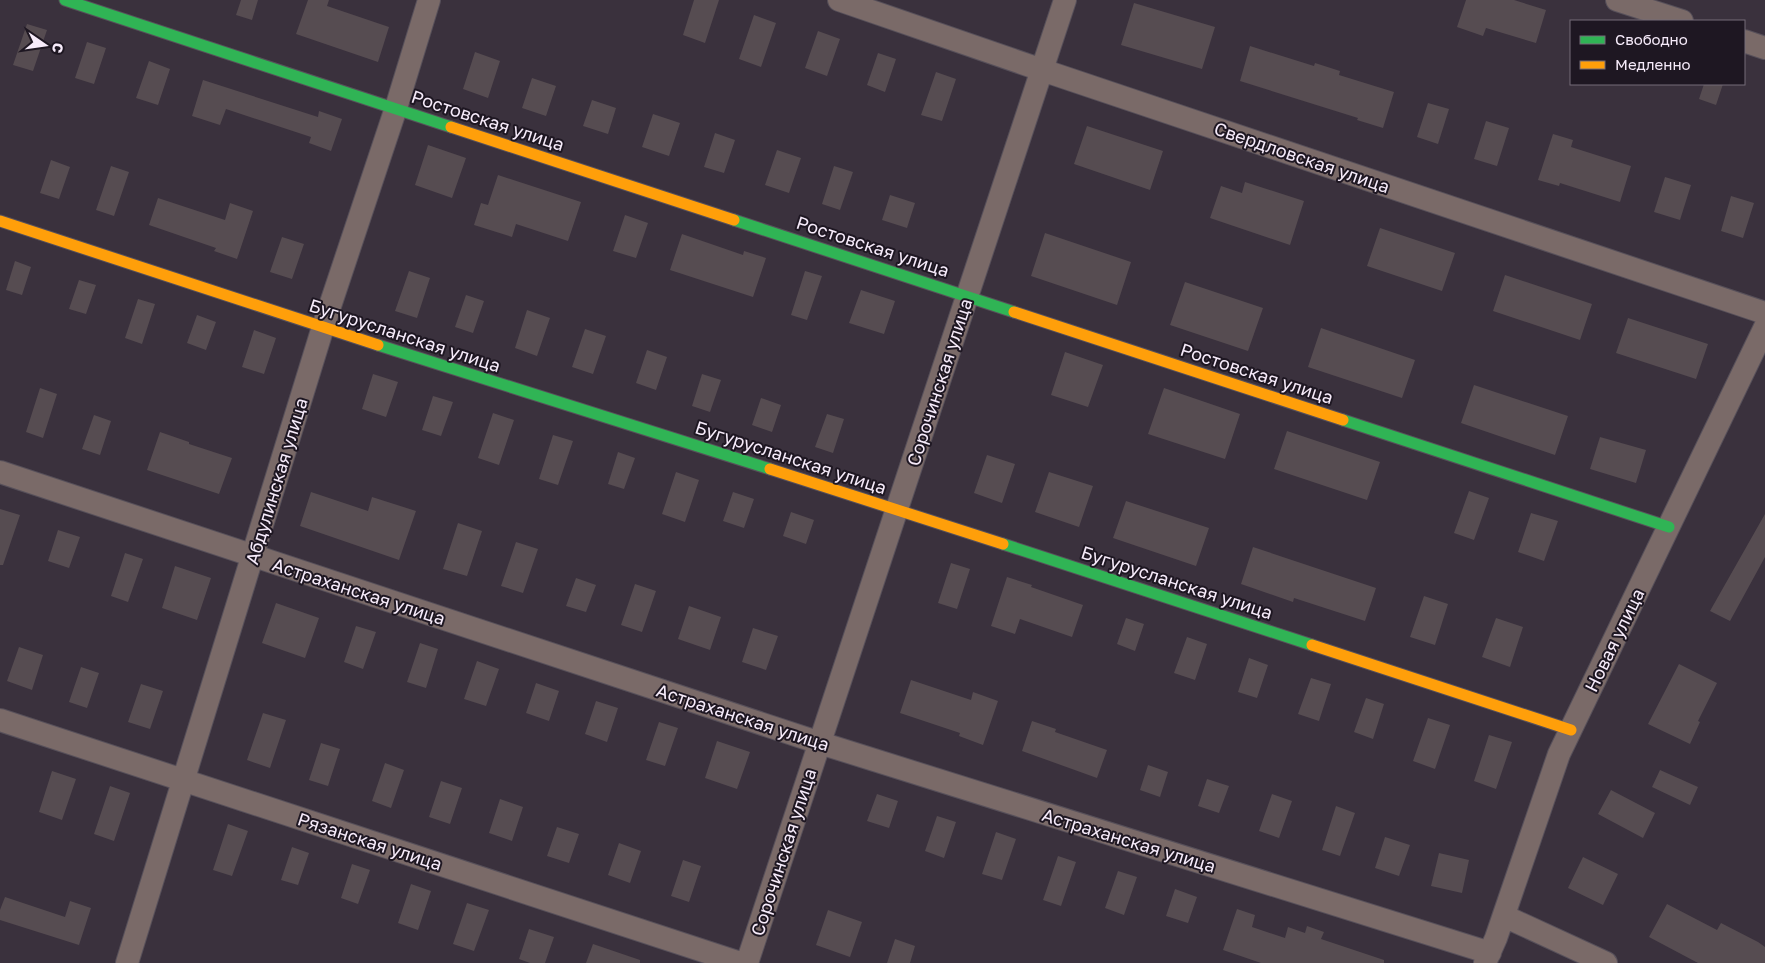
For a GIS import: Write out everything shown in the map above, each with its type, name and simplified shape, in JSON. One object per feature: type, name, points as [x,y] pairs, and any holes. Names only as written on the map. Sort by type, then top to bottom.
[{"type":"street","name":"Ростовская улица","points":[[65,0],[1669,527]]},
{"type":"street","name":"Абдулинская улица","points":[[127,963],[323,327],[396,108],[429,0]]},
{"type":"street","name":"Свердловская улица","points":[[840,0],[1042,70],[1765,313]]},
{"type":"street","name":"Сорочинская улица","points":[[747,963],[1065,0]]},
{"type":"street","points":[[1617,0],[1679,20]]},
{"type":"street","points":[[1745,41],[1765,48]]},
{"type":"street","name":"Бугурусланская улица","points":[[0,221],[323,327],[897,509],[1571,730]]},
{"type":"street","name":"Новая улица","points":[[1488,958],[1559,754],[1765,327]]},
{"type":"street","name":"Астраханская улица","points":[[0,472],[820,743],[1488,958]]},
{"type":"street","name":"Рязанская улица","points":[[0,720],[740,963]]},
{"type":"street","points":[[1504,916],[1606,963]]},
{"type":"building","points":[[241,0],[258,0],[252,20],[236,15]]},
{"type":"building","points":[[308,0],[329,0],[327,6],[389,27],[378,62],[296,34]]},
{"type":"building","points":[[694,0],[719,0],[705,43],[683,35]]},
{"type":"building","points":[[1466,0],[1514,0],[1546,10],[1536,43],[1486,28],[1483,36],[1457,27]]},
{"type":"building","points":[[1134,3],[1215,27],[1202,69],[1121,45]]},
{"type":"building","points":[[754,15],[776,23],[761,67],[739,59]]},
{"type":"building","points":[[27,24],[47,30],[33,71],[13,65]]},
{"type":"building","points":[[818,31],[840,39],[827,76],[805,68]]},
{"type":"building","points":[[87,42],[106,48],[94,84],[75,78]]},
{"type":"building","points":[[1250,46],[1314,66],[1315,63],[1340,71],[1339,75],[1394,92],[1383,128],[1357,120],[1358,118],[1240,81]]},
{"type":"building","points":[[475,52],[500,61],[488,98],[463,89]]},
{"type":"building","points":[[878,53],[896,59],[885,92],[867,85]]},
{"type":"building","points":[[149,61],[170,69],[158,105],[136,98]]},
{"type":"building","points":[[936,72],[956,79],[942,121],[921,115]]},
{"type":"building","points":[[532,78],[556,86],[546,116],[522,108]]},
{"type":"building","points":[[203,80],[318,117],[319,111],[342,119],[331,151],[309,143],[311,137],[226,109],[220,125],[192,116]]},
{"type":"building","points":[[1704,85],[1723,85],[1716,105],[1699,99]]},
{"type":"building","points":[[592,100],[616,108],[608,134],[583,126]]},
{"type":"building","points":[[1428,103],[1449,109],[1438,144],[1417,137]]},
{"type":"building","points":[[653,114],[680,123],[669,156],[642,147]]},
{"type":"building","points":[[1486,121],[1509,128],[1497,166],[1474,159]]},
{"type":"building","points":[[1087,126],[1163,151],[1150,190],[1074,164]]},
{"type":"building","points":[[715,133],[735,140],[724,173],[704,167]]},
{"type":"building","points":[[1553,134],[1573,140],[1571,147],[1631,166],[1620,202],[1560,183],[1559,186],[1538,180]]},
{"type":"building","points":[[428,145],[466,158],[452,198],[415,185]]},
{"type":"building","points":[[777,150],[801,158],[789,193],[765,185]]},
{"type":"building","points":[[51,160],[70,167],[59,199],[40,193]]},
{"type":"building","points":[[111,166],[129,172],[114,216],[96,210]]},
{"type":"building","points":[[834,166],[853,172],[840,210],[822,204]]},
{"type":"building","points":[[498,175],[581,202],[568,241],[516,224],[512,237],[474,225],[481,203],[488,205]]},
{"type":"building","points":[[1665,177],[1691,185],[1680,220],[1654,212]]},
{"type":"building","points":[[1245,182],[1304,201],[1290,245],[1210,218],[1221,186],[1242,193]]},
{"type":"building","points":[[890,195],[915,203],[907,228],[882,220]]},
{"type":"building","points":[[1731,196],[1754,203],[1743,238],[1721,231]]},
{"type":"building","points":[[158,198],[225,220],[230,203],[253,211],[237,259],[214,251],[216,248],[149,225]]},
{"type":"building","points":[[625,215],[648,223],[636,258],[613,251]]},
{"type":"building","points":[[1380,228],[1455,253],[1442,291],[1367,266]]},
{"type":"building","points":[[1045,233],[1131,262],[1117,305],[1031,276]]},
{"type":"building","points":[[682,234],[743,255],[744,251],[766,258],[753,297],[670,270]]},
{"type":"building","points":[[282,237],[304,244],[292,279],[270,272]]},
{"type":"building","points":[[15,261],[31,267],[22,295],[6,290]]},
{"type":"building","points":[[409,271],[430,278],[417,318],[395,311]]},
{"type":"building","points":[[805,271],[822,276],[807,320],[791,315]]},
{"type":"building","points":[[1505,275],[1592,304],[1580,340],[1493,311]]},
{"type":"building","points":[[79,280],[96,285],[86,314],[69,309]]},
{"type":"building","points":[[1185,282],[1263,308],[1248,351],[1170,325]]},
{"type":"building","points":[[861,290],[895,301],[884,334],[849,323]]},
{"type":"building","points":[[466,295],[484,301],[473,333],[455,327]]},
{"type":"building","points":[[138,299],[155,304],[142,344],[125,338]]},
{"type":"building","points":[[527,310],[550,318],[537,356],[515,348]]},
{"type":"building","points":[[197,315],[216,322],[206,350],[187,343]]},
{"type":"building","points":[[1628,318],[1708,344],[1696,379],[1616,353]]},
{"type":"building","points":[[1321,328],[1415,360],[1402,398],[1308,367]]},
{"type":"building","points":[[585,329],[606,336],[593,374],[572,367]]},
{"type":"building","points":[[254,330],[276,338],[264,374],[242,367]]},
{"type":"building","points":[[647,350],[667,357],[656,390],[636,383]]},
{"type":"building","points":[[1065,352],[1103,365],[1088,407],[1051,395]]},
{"type":"building","points":[[373,374],[398,382],[386,417],[362,409]]},
{"type":"building","points":[[702,374],[721,380],[710,412],[692,406]]},
{"type":"building","points":[[1474,385],[1568,416],[1555,455],[1461,423]]},
{"type":"building","points":[[40,388],[57,394],[43,438],[26,432]]},
{"type":"building","points":[[1164,388],[1240,414],[1225,459],[1148,434]]},
{"type":"building","points":[[433,396],[453,402],[441,436],[422,430]]},
{"type":"building","points":[[761,398],[781,405],[772,432],[752,425]]},
{"type":"building","points":[[493,413],[514,420],[499,465],[478,458]]},
{"type":"building","points":[[827,414],[844,419],[833,453],[815,447]]},
{"type":"building","points":[[94,415],[111,421],[100,455],[82,449]]},
{"type":"building","points":[[1287,431],[1380,462],[1367,500],[1274,469]]},
{"type":"building","points":[[160,432],[232,458],[219,494],[147,470]]},
{"type":"building","points":[[553,435],[573,441],[558,485],[539,479]]},
{"type":"building","points":[[1600,437],[1646,450],[1636,483],[1590,469]]},
{"type":"building","points":[[618,452],[635,458],[624,489],[608,484]]},
{"type":"building","points":[[987,455],[1015,464],[1002,503],[974,493]]},
{"type":"building","points":[[676,472],[699,480],[685,522],[662,514]]},
{"type":"building","points":[[1049,472],[1093,486],[1079,527],[1035,512]]},
{"type":"building","points":[[1469,491],[1489,498],[1474,540],[1454,533]]},
{"type":"building","points":[[311,492],[368,511],[372,497],[416,511],[399,560],[300,526]]},
{"type":"building","points":[[733,492],[754,499],[744,528],[723,521]]},
{"type":"building","points":[[1126,501],[1209,528],[1196,566],[1113,538]]},
{"type":"building","points":[[0,509],[20,515],[3,565],[0,565]]},
{"type":"building","points":[[791,512],[814,520],[806,544],[783,536]]},
{"type":"building","points":[[1531,513],[1558,521],[1544,561],[1518,552]]},
{"type":"building","points":[[1765,514],[1765,557],[1730,621],[1710,611]]},
{"type":"building","points":[[458,523],[482,531],[467,576],[443,569]]},
{"type":"building","points":[[58,530],[80,537],[69,568],[48,561]]},
{"type":"building","points":[[516,542],[538,549],[523,593],[501,586]]},
{"type":"building","points":[[1253,547],[1376,588],[1365,621],[1294,598],[1293,602],[1241,584]]},
{"type":"building","points":[[125,553],[143,559],[128,602],[111,596]]},
{"type":"building","points":[[951,563],[970,569],[957,609],[938,603]]},
{"type":"building","points":[[175,566],[211,578],[197,620],[162,608]]},
{"type":"building","points":[[1007,577],[1083,605],[1072,637],[1020,619],[1015,634],[991,626]]},
{"type":"building","points":[[576,578],[596,585],[586,612],[566,606]]},
{"type":"building","points":[[635,584],[656,591],[642,632],[621,625]]},
{"type":"building","points":[[1424,596],[1448,604],[1435,645],[1410,637]]},
{"type":"building","points":[[276,603],[319,618],[305,658],[262,643]]},
{"type":"building","points":[[689,606],[721,617],[710,650],[678,639]]},
{"type":"building","points":[[1126,618],[1144,624],[1135,651],[1117,644]]},
{"type":"building","points":[[1496,618],[1523,627],[1510,667],[1482,657]]},
{"type":"building","points":[[356,626],[376,632],[363,669],[344,662]]},
{"type":"building","points":[[753,628],[778,636],[766,670],[742,662]]},
{"type":"building","points":[[1187,637],[1207,644],[1195,680],[1174,673]]},
{"type":"building","points":[[420,643],[438,649],[426,688],[407,682]]},
{"type":"building","points":[[19,647],[43,655],[32,690],[7,681]]},
{"type":"building","points":[[1249,658],[1268,665],[1257,698],[1238,692]]},
{"type":"building","points":[[477,661],[499,669],[486,706],[464,699]]},
{"type":"building","points":[[1679,664],[1717,683],[1698,721],[1700,722],[1690,744],[1648,724]]},
{"type":"building","points":[[81,667],[99,673],[87,708],[69,702]]},
{"type":"building","points":[[1311,678],[1331,684],[1319,721],[1298,714]]},
{"type":"building","points":[[911,680],[971,700],[973,692],[998,701],[983,745],[959,736],[960,733],[900,713]]},
{"type":"building","points":[[536,683],[559,691],[549,721],[526,713]]},
{"type":"building","points":[[141,684],[163,691],[150,729],[128,722]]},
{"type":"building","points":[[1366,698],[1384,704],[1373,739],[1354,732]]},
{"type":"building","points":[[596,701],[618,708],[607,742],[585,734]]},
{"type":"building","points":[[263,713],[286,720],[270,768],[247,760]]},
{"type":"building","points":[[1428,718],[1450,725],[1435,769],[1413,761]]},
{"type":"building","points":[[1032,721],[1056,729],[1055,732],[1107,750],[1097,778],[1022,751]]},
{"type":"building","points":[[659,722],[678,728],[665,766],[646,760]]},
{"type":"building","points":[[1489,735],[1512,742],[1496,789],[1474,781]]},
{"type":"building","points":[[717,741],[750,752],[737,789],[705,778]]},
{"type":"building","points":[[321,743],[340,749],[328,786],[309,780]]},
{"type":"building","points":[[385,763],[404,770],[391,808],[372,801]]},
{"type":"building","points":[[1148,765],[1168,772],[1160,797],[1140,790]]},
{"type":"building","points":[[1660,770],[1698,787],[1690,805],[1652,787]]},
{"type":"building","points":[[52,771],[76,779],[62,820],[39,812]]},
{"type":"building","points":[[1207,779],[1229,786],[1219,813],[1198,806]]},
{"type":"building","points":[[441,781],[462,788],[450,824],[429,817]]},
{"type":"building","points":[[110,786],[130,793],[114,841],[94,834]]},
{"type":"building","points":[[1611,790],[1655,813],[1643,838],[1598,814]]},
{"type":"building","points":[[877,794],[898,801],[889,828],[867,821]]},
{"type":"building","points":[[1272,794],[1292,801],[1279,838],[1259,831]]},
{"type":"building","points":[[500,799],[523,807],[512,841],[489,833]]},
{"type":"building","points":[[1336,806],[1355,813],[1340,856],[1322,850]]},
{"type":"building","points":[[937,816],[956,822],[944,858],[925,851]]},
{"type":"building","points":[[228,824],[248,831],[232,876],[213,870]]},
{"type":"building","points":[[557,827],[579,834],[569,863],[547,856]]},
{"type":"building","points":[[996,832],[1016,839],[1002,880],[982,874]]},
{"type":"building","points":[[1385,837],[1410,845],[1399,876],[1375,868]]},
{"type":"building","points":[[619,843],[641,851],[630,883],[608,875]]},
{"type":"building","points":[[292,847],[309,853],[298,885],[281,880]]},
{"type":"building","points":[[1439,853],[1469,860],[1462,893],[1431,886]]},
{"type":"building","points":[[1058,856],[1076,862],[1061,906],[1043,900]]},
{"type":"building","points":[[1583,857],[1618,874],[1603,905],[1568,888]]},
{"type":"building","points":[[683,860],[701,866],[689,902],[671,896]]},
{"type":"building","points":[[352,864],[370,870],[358,904],[341,898]]},
{"type":"building","points":[[1118,871],[1137,877],[1124,915],[1105,908]]},
{"type":"building","points":[[411,884],[431,891],[418,930],[398,923]]},
{"type":"building","points":[[1175,889],[1197,897],[1188,923],[1166,916]]},
{"type":"building","points":[[5,897],[65,917],[70,901],[91,908],[79,945],[0,920],[0,910]]},
{"type":"building","points":[[467,903],[489,910],[474,951],[453,944]]},
{"type":"building","points":[[1667,904],[1717,930],[1721,923],[1758,942],[1765,947],[1765,963],[1698,963],[1649,937]]},
{"type":"building","points":[[1237,909],[1255,915],[1252,927],[1285,938],[1288,927],[1305,933],[1307,926],[1324,932],[1321,939],[1384,960],[1384,963],[1261,963],[1223,950]]},
{"type":"building","points":[[828,910],[862,922],[850,957],[816,945]]},
{"type":"building","points":[[529,929],[554,937],[545,963],[530,963],[519,959]]},
{"type":"building","points":[[895,939],[915,946],[910,963],[887,963]]},
{"type":"building","points":[[593,944],[640,960],[640,963],[586,963]]},
{"type":"traffic: fast","points":[[65,0],[451,127]]},
{"type":"traffic: fast","points":[[734,220],[1014,312]]},
{"type":"traffic: fast","points":[[378,345],[770,469]]},
{"type":"traffic: fast","points":[[1343,420],[1669,527]]},
{"type":"traffic: fast","points":[[1003,544],[1312,645]]},
{"type":"traffic: slow","points":[[451,127],[734,220]]},
{"type":"traffic: slow","points":[[0,221],[378,345]]},
{"type":"traffic: slow","points":[[1014,312],[1343,420]]},
{"type":"traffic: slow","points":[[770,469],[1003,544]]},
{"type":"traffic: slow","points":[[1312,645],[1571,730]]}]
